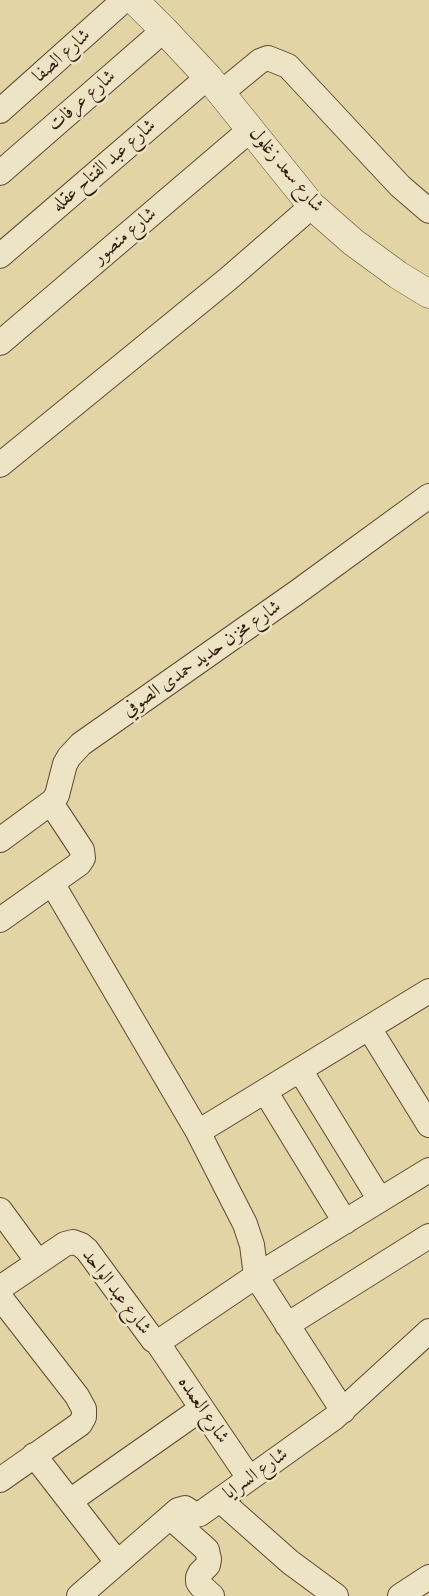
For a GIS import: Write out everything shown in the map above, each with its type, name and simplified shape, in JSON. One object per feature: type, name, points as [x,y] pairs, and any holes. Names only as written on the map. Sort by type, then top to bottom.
[{"type":"street","name":"شارع الصفا","points":[[0,111],[124,0]]},
{"type":"street","name":"شارع سعد زغلول","points":[[134,0],[215,85],[312,206],[353,242],[398,275],[429,294]]},
{"type":"street","name":"شارع عرفات","points":[[0,173],[164,30]]},
{"type":"street","points":[[215,85],[268,58],[288,66],[400,186],[429,211]]},
{"type":"street","name":"شارع عبد الفتاح عقله","points":[[0,256],[215,85]]},
{"type":"street","name":"شارع منصور","points":[[0,343],[251,129]]},
{"type":"street","points":[[0,465],[228,279],[312,206]]},
{"type":"street","name":"شارع مخزن حديد حمدى الصوفي","points":[[50,804],[57,795],[64,764],[82,744],[429,496]]},
{"type":"street","points":[[0,840],[50,804],[83,854],[79,864],[0,920]]},
{"type":"street","points":[[52,883],[198,1132],[246,1224],[252,1245],[256,1276],[342,1411]]},
{"type":"street","points":[[198,1132],[429,991]]},
{"type":"street","points":[[369,1028],[429,1125]]},
{"type":"street","points":[[300,1070],[380,1200]]},
{"type":"street","points":[[265,1091],[345,1222]]},
{"type":"street","name":"شارع عبد الواحد","points":[[0,1288],[65,1244],[72,1242],[87,1250],[151,1338],[160,1342],[256,1276],[429,1170]]},
{"type":"street","points":[[0,1210],[38,1262]]},
{"type":"street","points":[[287,1325],[429,1236]]},
{"type":"street","points":[[0,1297],[77,1396],[84,1409],[84,1417],[80,1424],[0,1480]]},
{"type":"street","name":"شارع السرايا","points":[[80,1596],[181,1508],[200,1514],[334,1418],[429,1331]]},
{"type":"street","name":"شارع العمده","points":[[157,1342],[201,1410],[249,1478]]},
{"type":"street","points":[[70,1501],[201,1410]]},
{"type":"street","points":[[34,1456],[117,1562]]},
{"type":"street","points":[[220,1500],[290,1562],[336,1596]]},
{"type":"street","points":[[170,1516],[207,1550],[208,1564],[198,1577],[201,1586],[212,1596]]},
{"type":"street","points":[[400,1596],[429,1577]]}]
